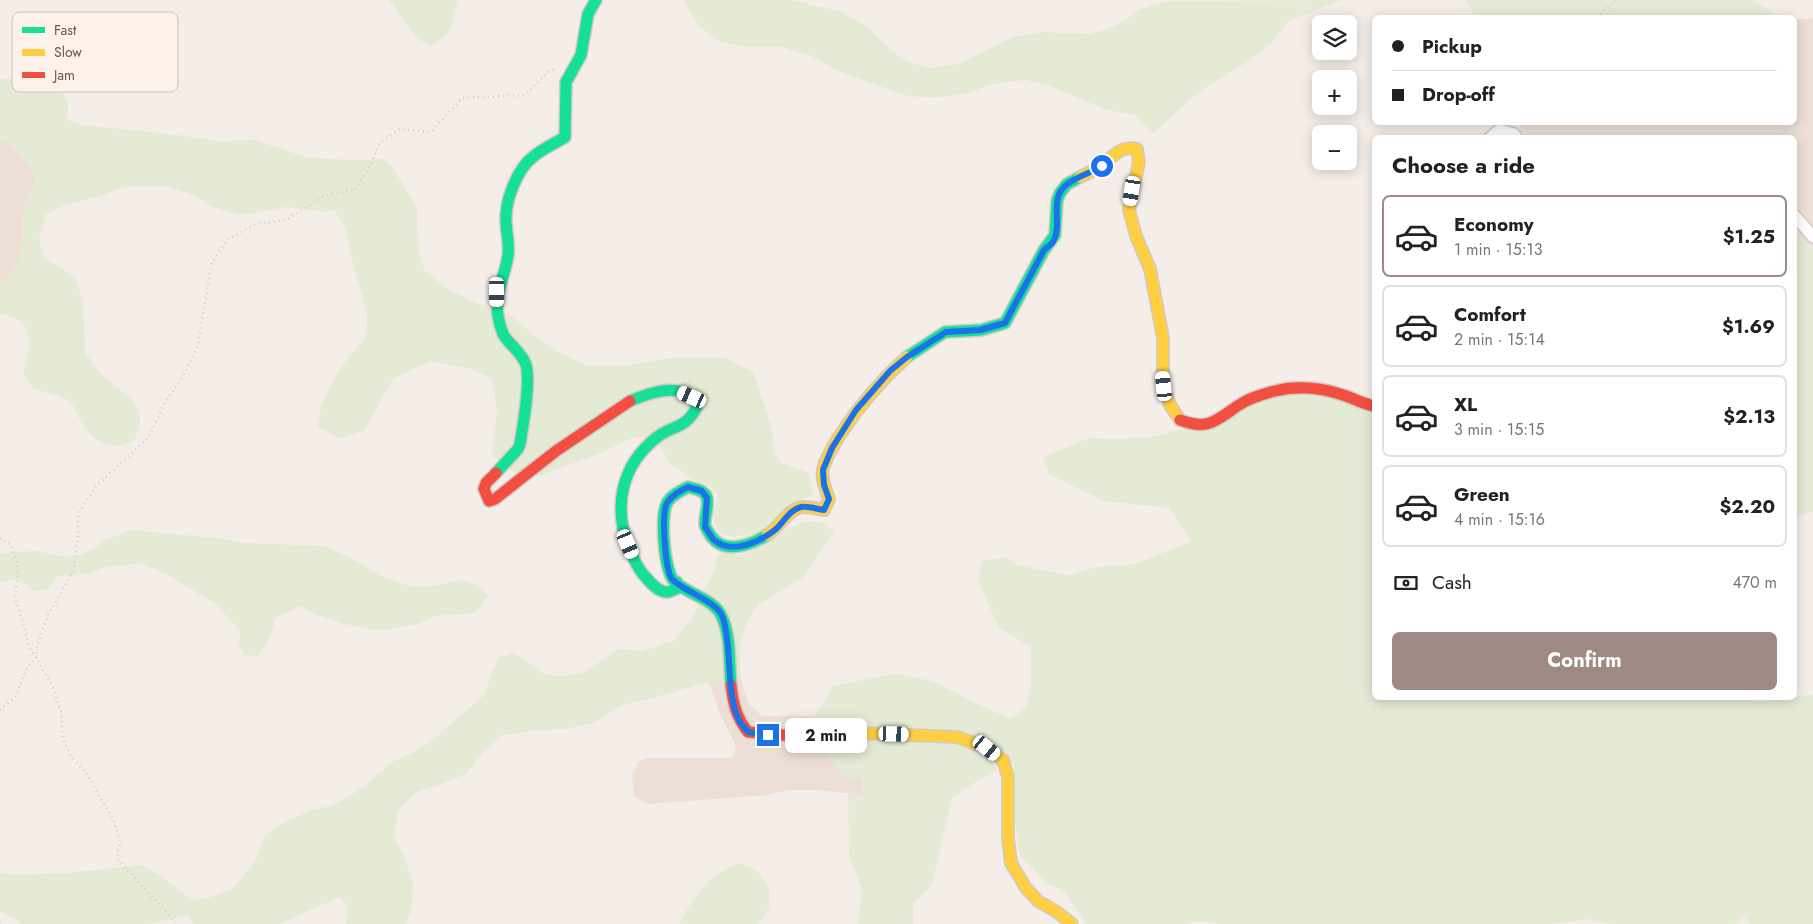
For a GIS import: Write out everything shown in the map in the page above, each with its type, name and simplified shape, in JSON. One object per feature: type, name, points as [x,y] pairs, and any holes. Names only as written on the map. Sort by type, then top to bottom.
[{"type":"street","points":[[596,0],[588,14],[581,55],[566,82],[565,137],[531,158],[518,176],[510,194],[506,214],[508,255],[497,292],[497,310],[504,336],[517,349],[526,365],[527,391],[518,449],[486,483],[484,489],[489,501],[495,499],[556,451],[626,403],[655,391],[680,391],[692,397],[697,407],[691,418],[681,426],[658,436],[648,444],[629,470],[620,502],[623,532],[633,557],[642,572],[656,588],[668,592],[678,588],[677,582]]},
{"type":"street","points":[[1493,135],[1499,130],[1514,135]]},
{"type":"street","points":[[1072,924],[1057,912],[1038,901],[1026,888],[1010,863],[1008,777],[1003,760],[987,748],[957,737],[856,733],[840,740],[748,732],[739,720],[733,698],[730,661],[723,616],[709,603],[672,578],[668,568],[664,519],[666,504],[676,493],[688,487],[702,491],[707,498],[705,527],[714,540],[728,546],[743,546],[755,541],[774,530],[791,512],[802,507],[824,510],[829,499],[824,485],[823,470],[832,448],[856,410],[890,371],[907,357],[946,332],[980,330],[1005,323],[1044,250],[1053,242],[1057,230],[1057,204],[1060,192],[1065,185],[1093,172],[1120,150],[1129,147],[1137,149],[1139,162],[1129,210],[1136,236],[1150,269],[1163,338],[1162,370],[1164,386],[1170,405],[1180,420],[1193,425],[1206,425],[1219,420],[1240,404],[1274,391],[1295,387],[1315,388],[1348,396],[1362,404],[1372,406]]},
{"type":"street","points":[[1797,218],[1813,237]]},
{"type":"path","points":[[1600,15],[1615,0]]},
{"type":"path","points":[[0,710],[16,696],[28,665],[36,658],[37,647],[48,615],[73,572],[78,537],[78,514],[96,486],[150,437],[164,404],[183,376],[198,346],[212,262],[228,240],[256,224],[286,220],[324,196],[355,190],[372,162],[379,144],[399,129],[430,132],[462,98],[525,95],[550,70],[575,66]]},
{"type":"path","points":[[0,538],[11,545],[17,562],[18,575],[15,598],[30,648],[52,684],[61,714],[67,748],[72,758],[86,772],[114,821],[120,840],[117,859],[177,924]]},
{"type":"path","points":[[0,922],[4,924]]},
{"type":"shaded area","points":[[1813,18],[1813,249],[1797,235],[1797,135],[1517,135],[1521,125],[1797,125],[1797,20]]},
{"type":"shaded area","points":[[0,140],[8,143],[27,163],[37,178],[25,201],[20,258],[6,280],[0,281]]},
{"type":"shaded area","points":[[740,676],[748,703],[762,716],[814,716],[823,749],[862,778],[863,795],[815,790],[788,790],[768,795],[649,804],[634,797],[632,776],[638,762],[646,758],[733,758],[736,746],[719,712],[709,682]]},
{"type":"green space","points":[[389,0],[458,0],[451,28],[444,37],[430,46],[417,38]]},
{"type":"green space","points":[[683,0],[791,0],[842,12],[867,27],[901,59],[930,68],[959,64],[1013,37],[1041,32],[1088,34],[1116,26],[1140,9],[1168,1],[1341,0],[1289,21],[1270,44],[1247,62],[1197,93],[1153,134],[1136,116],[1107,110],[1053,87],[1025,80],[993,84],[965,94],[936,98],[907,96],[838,71],[811,56],[781,47],[751,47],[722,43],[699,26]]},
{"type":"green space","points":[[1466,0],[1754,0],[1775,15],[1474,15]]},
{"type":"green space","points":[[12,78],[12,92],[62,92],[68,102],[67,120],[83,125],[216,141],[254,140],[306,157],[348,160],[384,159],[393,168],[417,208],[418,247],[425,271],[448,289],[476,303],[513,317],[532,334],[557,351],[586,365],[628,365],[675,357],[726,358],[754,373],[771,425],[775,454],[781,463],[809,473],[813,494],[799,502],[760,533],[732,537],[721,533],[716,527],[714,514],[718,496],[709,485],[694,481],[670,463],[656,441],[638,436],[604,452],[538,476],[513,472],[492,456],[497,412],[492,379],[471,369],[430,361],[393,379],[364,431],[340,438],[318,427],[321,406],[330,386],[345,362],[366,337],[367,313],[345,227],[334,210],[323,212],[286,207],[239,215],[213,207],[194,195],[165,186],[124,187],[101,196],[65,205],[46,214],[39,238],[43,257],[62,268],[77,281],[83,304],[85,352],[99,372],[131,399],[139,411],[140,421],[135,440],[126,444],[110,445],[97,440],[85,428],[70,402],[56,395],[35,390],[23,373],[30,344],[23,322],[7,315],[0,315],[0,281],[6,280],[20,258],[25,201],[37,179],[17,151],[0,140],[0,79]]},
{"type":"green space","points":[[1797,235],[1813,249],[1813,512],[1797,516]]},
{"type":"green space","points":[[1309,392],[1372,408],[1372,700],[1752,700],[1756,702],[1797,700],[1797,697],[1813,695],[1813,924],[1751,924],[1743,916],[1735,924],[1610,924],[1588,919],[1551,924],[1221,924],[1195,921],[1186,924],[1085,924],[1064,890],[1047,884],[1019,853],[1014,813],[1014,761],[974,783],[952,798],[932,885],[913,904],[913,924],[858,924],[862,889],[849,856],[848,794],[863,795],[862,778],[844,777],[823,749],[814,716],[833,686],[894,674],[933,681],[1011,719],[1026,707],[1031,688],[1031,647],[999,628],[978,581],[982,561],[1006,557],[1016,565],[1069,575],[1095,567],[1135,564],[1192,541],[1169,508],[1104,501],[1049,474],[1043,457],[1089,438],[1119,439],[1156,436],[1178,430],[1218,424],[1256,401]]},
{"type":"green space","points":[[805,521],[824,523],[834,532],[803,577],[758,605],[746,624],[740,645],[740,676],[709,682],[654,698],[621,705],[594,723],[565,729],[502,735],[484,751],[466,774],[439,785],[417,791],[398,811],[394,836],[406,861],[413,884],[411,912],[406,924],[346,924],[347,906],[340,897],[279,924],[195,924],[187,915],[150,924],[21,924],[0,911],[0,873],[13,875],[66,873],[142,865],[164,878],[192,900],[208,898],[232,889],[255,862],[263,838],[282,823],[310,811],[334,805],[361,789],[392,762],[414,752],[434,739],[484,695],[498,658],[513,653],[545,675],[563,676],[585,672],[618,649],[641,651],[672,642],[692,619],[705,587],[713,574],[719,553],[741,555],[764,545],[784,530]]},
{"type":"green space","points":[[131,530],[216,538],[247,543],[324,546],[351,558],[379,575],[403,584],[417,587],[432,586],[461,580],[474,584],[489,595],[475,613],[435,616],[415,625],[379,630],[345,624],[317,615],[301,606],[275,618],[269,639],[257,656],[244,655],[239,646],[240,631],[216,604],[166,574],[140,563],[108,567],[86,574],[58,576],[47,590],[34,591],[18,580],[10,579],[0,582],[0,553],[37,551],[65,557],[79,555],[93,549],[105,540]]},
{"type":"green space","points":[[740,863],[757,871],[769,887],[769,908],[759,924],[680,924],[690,904],[711,879]]},
{"type":"traffic: fast","points":[[496,473],[518,449],[520,444],[528,382],[524,360],[503,334],[497,312],[498,294],[508,256],[507,208],[514,183],[523,168],[540,151],[565,137],[566,82],[581,55],[588,14],[596,0]]},
{"type":"traffic: fast","points":[[907,357],[945,332],[981,330],[1005,323],[1044,250],[1055,235],[1057,201],[1060,193],[1067,184],[1080,177]]},
{"type":"traffic: fast","points":[[630,401],[644,395],[669,390],[684,393],[691,397],[697,407],[683,424],[662,434],[644,449],[628,474],[623,488],[621,503],[624,533],[635,562],[641,571],[654,586],[663,592],[678,588],[677,582]]},
{"type":"traffic: fast","points":[[731,685],[728,642],[722,617],[713,605],[680,586],[671,575],[664,543],[665,510],[671,498],[688,487],[699,490],[706,495],[705,525],[716,542],[730,547],[746,545],[767,535]]},
{"type":"traffic: slow","points":[[1080,177],[1099,167],[1122,150],[1137,149],[1139,162],[1129,210],[1136,236],[1150,269],[1163,338],[1163,386],[1170,405],[1180,420]]},
{"type":"traffic: slow","points":[[767,535],[794,510],[807,507],[824,510],[829,499],[823,473],[830,451],[847,424],[879,384],[907,357]]},
{"type":"traffic: slow","points":[[859,733],[957,737],[987,748],[1003,760],[1008,777],[1008,838],[1011,863],[1026,888],[1038,901],[1057,912],[1072,924]]},
{"type":"traffic: jam","points":[[1180,420],[1205,424],[1218,419],[1251,399],[1275,391],[1293,388],[1329,391],[1372,405]]},
{"type":"traffic: jam","points":[[496,473],[486,483],[484,489],[489,501],[495,499],[556,451],[630,401]]},
{"type":"traffic: jam","points":[[731,685],[736,710],[748,732],[840,740],[859,733]]},
{"type":"route","points":[[768,735],[748,732],[739,720],[733,698],[730,661],[723,616],[709,603],[672,578],[668,568],[666,550],[664,519],[666,504],[676,493],[688,487],[702,491],[707,498],[705,527],[714,540],[728,546],[743,546],[755,541],[774,530],[791,512],[802,507],[824,510],[829,499],[824,485],[823,470],[832,448],[856,410],[890,371],[907,357],[946,332],[994,328],[1005,323],[1044,250],[1053,242],[1057,230],[1057,204],[1060,192],[1065,185],[1102,166]]}]
